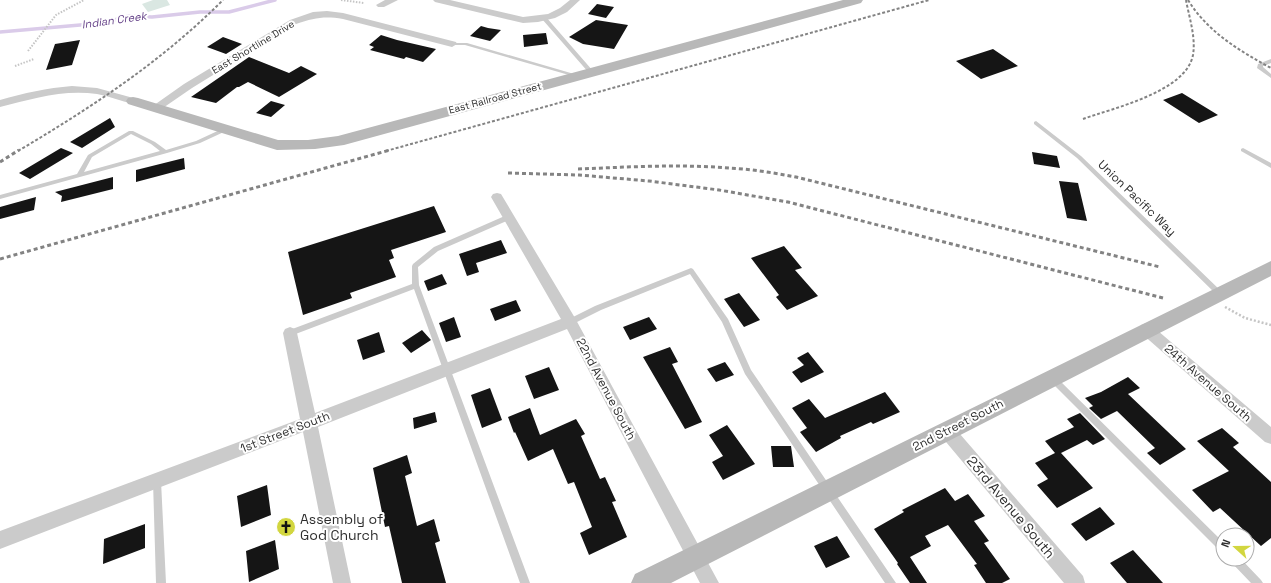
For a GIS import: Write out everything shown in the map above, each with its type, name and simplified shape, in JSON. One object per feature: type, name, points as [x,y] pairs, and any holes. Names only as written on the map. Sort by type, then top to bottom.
[{"type":"street","points":[[381,5],[392,0]]},
{"type":"street","points":[[438,0],[513,18],[534,20],[561,12],[575,0]]},
{"type":"street","name":"East Railroad Street","points":[[133,101],[277,145],[319,145],[584,74],[837,2],[858,0]]},
{"type":"street","name":"East Shortline Drive","points":[[156,108],[188,86],[293,22],[314,15],[326,14],[343,16],[452,44]]},
{"type":"street","points":[[0,104],[28,95],[68,89],[97,91],[133,101]]},
{"type":"street","name":"22nd Avenue South","points":[[497,197],[570,322],[710,583]]},
{"type":"street","name":"2nd Street South","points":[[644,583],[1052,378],[1146,329],[1271,268]]},
{"type":"street","name":"1st Street South","points":[[0,540],[570,322]]},
{"type":"street","name":"24th Avenue South","points":[[1146,329],[1271,437]]},
{"type":"street","points":[[290,333],[342,583]]},
{"type":"street","name":"23rd Avenue South","points":[[947,431],[1076,583]]},
{"type":"lane","points":[[544,18],[584,74]]},
{"type":"lane","points":[[452,44],[465,44],[584,74]]},
{"type":"lane","points":[[1271,61],[1260,65],[1260,68],[1271,76]]},
{"type":"lane","name":"Union Pacific Way","points":[[1036,123],[1079,157],[1215,295]]},
{"type":"lane","points":[[0,197],[165,152],[198,142],[224,130]]},
{"type":"lane","points":[[79,176],[90,156],[131,132],[153,143],[165,152]]},
{"type":"lane","points":[[1243,150],[1271,166]]},
{"type":"lane","points":[[509,217],[436,249],[415,266],[416,285],[524,583]]},
{"type":"lane","points":[[570,322],[598,308],[691,271],[725,321],[748,372],[891,583]]},
{"type":"lane","points":[[290,333],[416,285]]},
{"type":"lane","points":[[1052,378],[1215,540]]},
{"type":"lane","points":[[157,481],[161,583]]},
{"type":"lane","points":[[1242,567],[1258,583]]},
{"type":"path","points":[[28,51],[58,13],[84,0]]},
{"type":"path","points":[[341,0],[364,3]]},
{"type":"path","points":[[15,66],[34,60]]},
{"type":"path","points":[[1215,295],[1232,312],[1245,318],[1271,325]]},
{"type":"shaded area","points":[[153,0],[167,0],[170,5],[148,12],[142,4]]},
{"type":"building","points":[[597,4],[614,7],[606,18],[588,14]]},
{"type":"building","points":[[596,20],[628,25],[614,49],[583,44],[569,37]]},
{"type":"building","points":[[481,26],[501,30],[490,41],[470,36]]},
{"type":"building","points":[[546,33],[548,44],[524,47],[523,35]]},
{"type":"building","points":[[381,35],[436,49],[423,62],[406,57],[404,59],[370,50],[374,47],[369,45]]},
{"type":"building","points":[[223,37],[242,44],[226,54],[207,47]]},
{"type":"building","points":[[80,40],[72,65],[46,70],[55,44]]},
{"type":"building","points":[[993,49],[1018,66],[981,79],[956,61]]},
{"type":"building","points":[[249,57],[289,73],[301,66],[317,74],[279,97],[248,82],[237,87],[216,103],[191,97]]},
{"type":"building","points":[[1182,93],[1218,115],[1199,123],[1163,100]]},
{"type":"building","points":[[271,101],[285,105],[271,117],[256,113]]},
{"type":"building","points":[[110,118],[115,127],[82,148],[70,142]]},
{"type":"building","points":[[61,148],[73,153],[30,179],[19,173]]},
{"type":"building","points":[[1032,152],[1057,156],[1060,168],[1034,164]]},
{"type":"building","points":[[184,158],[185,169],[136,182],[136,170]]},
{"type":"building","points":[[113,177],[113,189],[61,202],[62,196],[55,192]]},
{"type":"building","points":[[1059,181],[1078,183],[1087,221],[1067,218]]},
{"type":"building","points":[[36,197],[34,210],[0,219],[0,207]]},
{"type":"building","points":[[434,206],[446,232],[391,250],[394,258],[389,260],[396,277],[350,293],[352,298],[303,315],[288,252]]},
{"type":"building","points":[[501,240],[507,253],[476,263],[479,272],[467,276],[459,254]]},
{"type":"building","points":[[784,246],[802,268],[795,270],[818,296],[787,310],[776,297],[779,295],[751,258]]},
{"type":"building","points":[[442,274],[447,284],[428,291],[424,281]]},
{"type":"building","points":[[739,293],[760,320],[744,327],[724,299]]},
{"type":"building","points":[[516,300],[521,311],[495,321],[490,309]]},
{"type":"building","points":[[454,317],[461,337],[446,342],[439,323]]},
{"type":"building","points":[[649,317],[657,329],[630,340],[623,327]]},
{"type":"building","points":[[422,330],[431,340],[411,353],[402,343]]},
{"type":"building","points":[[379,332],[385,352],[363,360],[357,340]]},
{"type":"building","points":[[670,347],[678,362],[672,364],[702,422],[685,429],[643,357]]},
{"type":"building","points":[[808,352],[824,372],[801,383],[792,372],[804,365],[797,358]]},
{"type":"building","points":[[725,362],[734,375],[716,382],[707,369]]},
{"type":"building","points":[[549,367],[559,390],[534,399],[525,376]]},
{"type":"building","points":[[1128,377],[1140,388],[1128,394],[1186,449],[1160,465],[1147,453],[1155,448],[1117,411],[1101,419],[1089,408],[1093,406],[1085,398],[1101,392]]},
{"type":"building","points":[[490,388],[502,420],[482,428],[471,395]]},
{"type":"building","points":[[885,392],[900,412],[873,424],[871,422],[840,436],[841,438],[816,452],[800,432],[807,428],[792,408],[809,399],[825,418]]},
{"type":"building","points":[[530,408],[540,435],[576,419],[585,434],[581,436],[600,479],[605,477],[616,501],[612,502],[627,537],[589,555],[580,533],[592,527],[574,482],[568,484],[553,449],[528,461],[515,432],[514,433],[508,417]]},
{"type":"building","points":[[435,412],[437,422],[414,429],[413,418]]},
{"type":"building","points":[[1080,413],[1105,439],[1093,445],[1087,440],[1061,453],[1093,488],[1057,508],[1037,485],[1048,479],[1035,463],[1055,453],[1045,441],[1074,427],[1067,419]]},
{"type":"building","points":[[727,425],[755,464],[723,480],[712,462],[723,456],[709,435]]},
{"type":"building","points":[[1222,428],[1239,443],[1233,447],[1271,482],[1271,538],[1261,546],[1255,540],[1255,527],[1240,527],[1220,508],[1213,512],[1192,490],[1229,471],[1197,441]]},
{"type":"building","points":[[771,446],[791,446],[794,467],[773,467]]},
{"type":"building","points":[[407,455],[412,473],[405,476],[417,526],[434,519],[440,541],[435,543],[446,583],[402,583],[389,526],[385,527],[373,468]]},
{"type":"building","points":[[267,485],[271,515],[241,527],[237,496]]},
{"type":"building","points":[[945,488],[955,501],[968,494],[985,516],[974,521],[989,541],[984,543],[1010,579],[1002,583],[986,583],[974,565],[977,564],[948,525],[925,536],[931,546],[910,557],[927,583],[910,583],[874,529],[904,512],[902,510]]},
{"type":"building","points":[[1100,507],[1115,524],[1086,541],[1071,524]]},
{"type":"building","points":[[145,524],[145,548],[103,564],[104,539]]},
{"type":"building","points":[[837,536],[850,557],[826,568],[814,546]]},
{"type":"building","points":[[275,540],[279,569],[249,582],[246,551]]},
{"type":"building","points":[[1133,550],[1163,583],[1127,583],[1110,563]]},
{"type":"waterway","name":"Indian Creek","points":[[0,32],[103,23],[129,16],[152,17],[200,12],[229,12],[275,0]]},
{"type":"railway","points":[[18,151],[73,118],[125,82],[175,44],[223,0]]},
{"type":"railway","points":[[386,151],[929,0]]},
{"type":"railway","points":[[1083,119],[1147,97],[1163,89],[1177,79],[1187,68],[1193,55],[1194,41],[1186,0]]},
{"type":"railway","points":[[1188,0],[1214,31],[1236,47],[1271,68]]},
{"type":"railway","points":[[0,162],[19,150]]},
{"type":"railway","points":[[0,259],[390,150]]},
{"type":"railway","points":[[578,169],[691,166],[754,170],[779,174],[1160,267]]},
{"type":"railway","points":[[508,173],[579,175],[649,181],[719,190],[788,202],[1163,298]]},
{"type":"place","name":"Assembly of God Church","points":[[286,527]]}]
